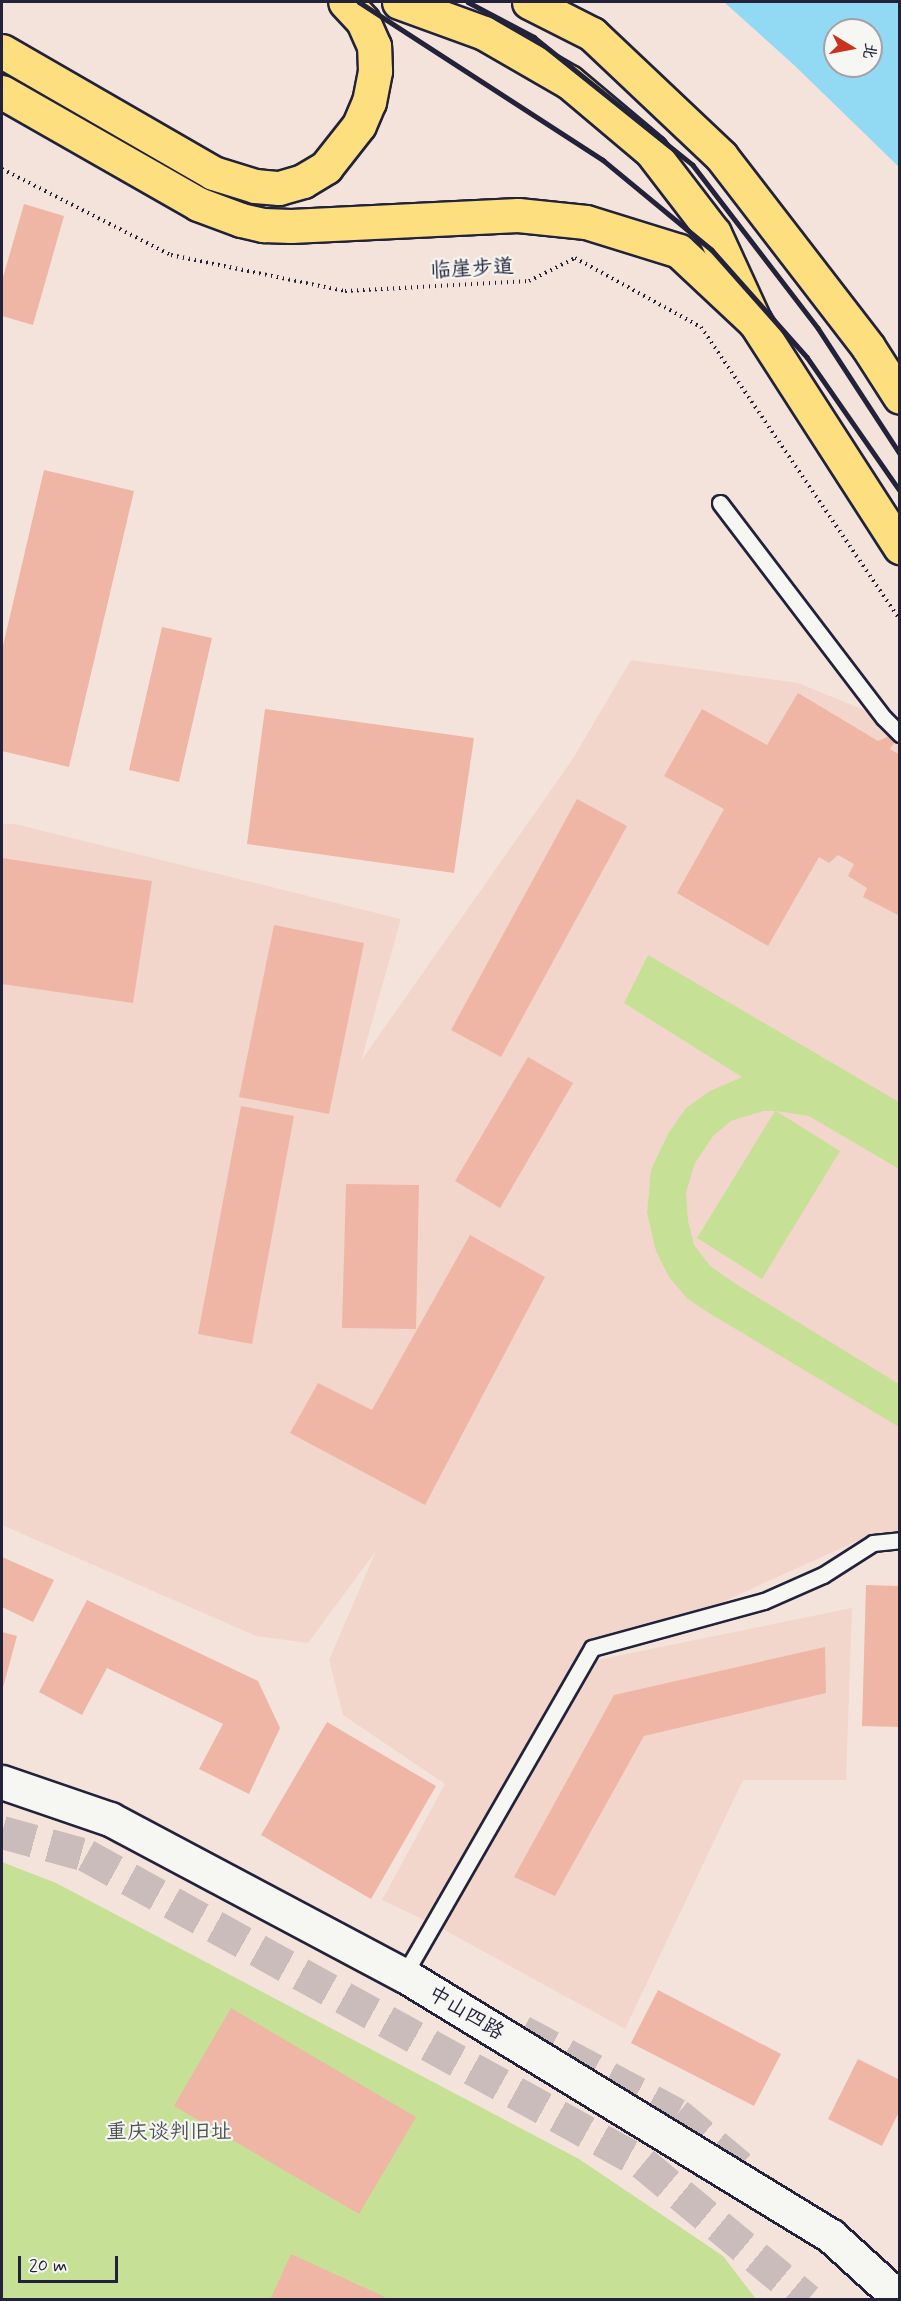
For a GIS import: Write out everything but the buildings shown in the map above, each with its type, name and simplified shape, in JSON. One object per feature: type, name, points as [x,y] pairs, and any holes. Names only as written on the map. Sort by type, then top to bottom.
[{"type":"main road","points":[[2,51],[213,173],[255,186],[279,188],[303,181],[326,166],[359,125],[369,102],[375,70],[374,46],[363,21],[345,2]]},
{"type":"main road","points":[[399,2],[484,33],[569,82],[651,151],[714,232],[755,322],[900,547]]},
{"type":"main road","points":[[529,2],[592,34],[722,156],[868,347],[900,397]]},
{"type":"main road","points":[[2,92],[198,204],[263,225],[291,226],[518,215],[586,222],[679,251],[755,322]]},
{"type":"street","name":"中山四路","points":[[2,1782],[110,1819],[404,1975],[831,2236],[900,2299]]},
{"type":"lane","points":[[720,503],[884,718],[900,734]]},
{"type":"lane","points":[[404,1975],[592,1648],[764,1601],[823,1575],[873,1543],[900,1540]]},
{"type":"path","name":"临崖步道","points":[[2,169],[171,255],[345,291],[529,281],[575,258],[701,327],[900,620]]},
{"type":"shaded area","points":[[631,660],[798,683],[884,718],[900,736],[899,1532],[866,1537],[592,1661],[852,1608],[846,1780],[743,1780],[625,2029],[437,1926],[382,1900],[445,1784],[343,1715],[329,1660],[376,1551],[308,1643],[256,1636],[2,1525],[2,824],[15,824],[401,919],[361,1061],[572,760]]},
{"type":"green space","points":[[648,955],[899,1102],[899,1169],[809,1116],[776,1111],[840,1151],[762,1279],[697,1238],[775,1111],[763,1111],[731,1121],[713,1136],[695,1163],[686,1192],[688,1221],[694,1245],[710,1266],[899,1384],[899,1427],[704,1310],[687,1298],[669,1277],[656,1251],[647,1213],[651,1170],[668,1134],[686,1108],[710,1091],[742,1077],[624,1003]]},
{"type":"green space","name":"重庆谈判旧址","points":[[2,1862],[56,1883],[579,2159],[723,2256],[756,2299],[2,2299]]},
{"type":"water","points":[[724,2],[899,2],[899,167],[794,65]]},
{"type":"tunnel","points":[[2,1832],[86,1855],[643,2163],[808,2300]]},
{"type":"tunnel","points":[[522,2031],[677,2114],[749,2174]]},
{"type":"railway","points":[[359,2],[603,160],[712,250],[807,357],[900,491]]},
{"type":"railway","points":[[468,2],[534,37],[693,165],[818,328],[900,454]]}]
